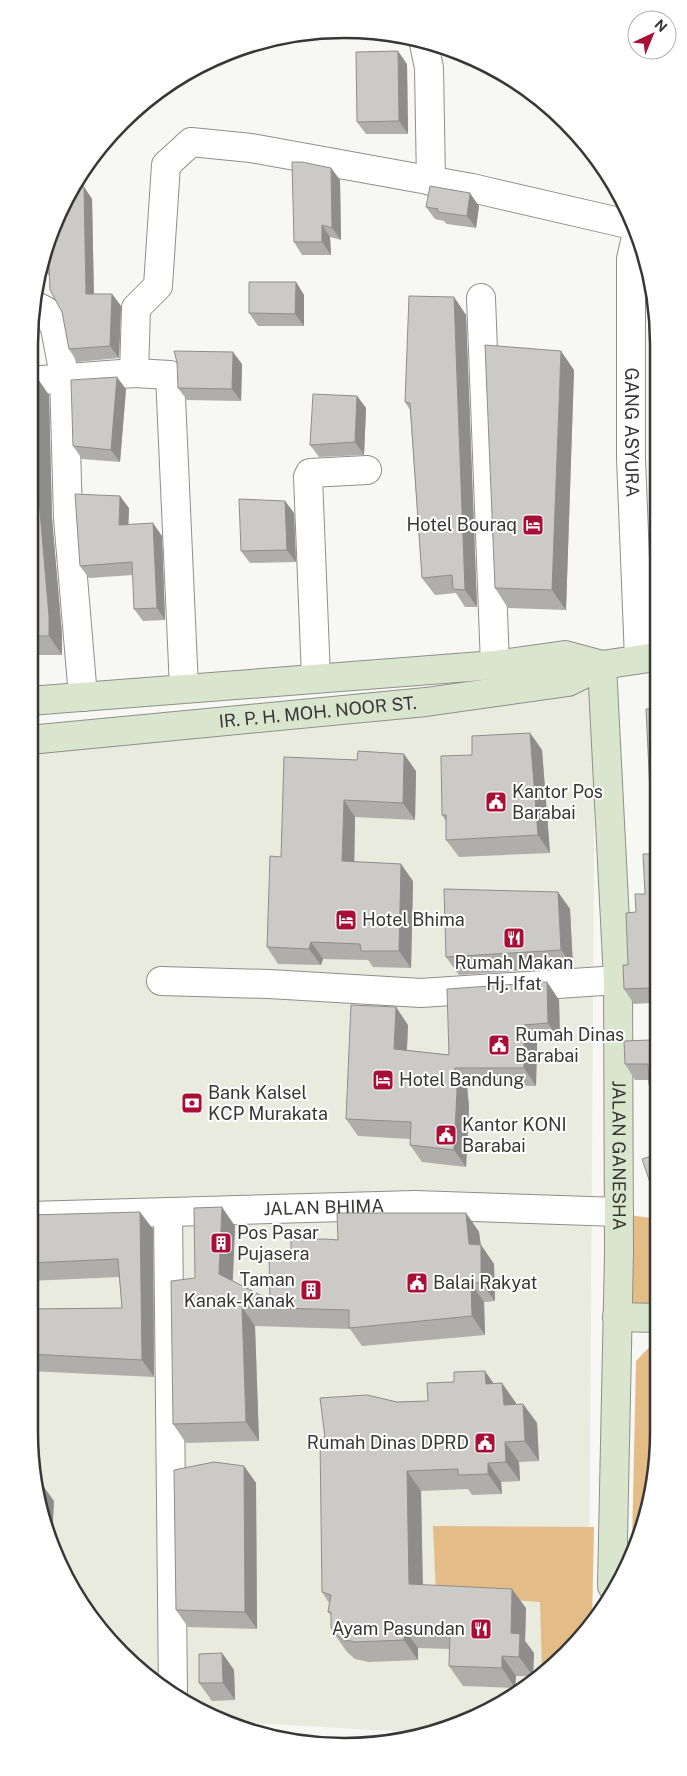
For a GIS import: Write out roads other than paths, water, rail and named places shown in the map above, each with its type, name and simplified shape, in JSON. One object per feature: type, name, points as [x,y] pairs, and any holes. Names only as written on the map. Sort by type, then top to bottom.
[{"type":"street","points":[[424,48],[429,68],[431,181]]},
{"type":"street","points":[[134,373],[136,308],[158,286],[166,165],[191,142],[250,148],[472,188],[625,223]]},
{"type":"street","name":"GANG ASYURA","points":[[634,247],[631,259],[641,286],[632,458],[648,658]]},
{"type":"street","points":[[481,298],[494,664]]},
{"type":"street","points":[[40,308],[46,311],[55,328],[64,380],[68,518],[83,697]]},
{"type":"street","points":[[38,381],[134,373],[170,375],[184,688]]},
{"type":"street","points":[[316,678],[308,477],[310,473],[367,470]]},
{"type":"street","name":"IR. P. H. MOH. NOOR ST.","points":[[38,700],[494,664],[565,655],[602,665]]},
{"type":"street","name":"IR. P. H. MOH. NOOR ST.","points":[[38,739],[426,702],[568,682],[602,665],[648,658]]},
{"type":"street","name":"JALAN GANESHA","points":[[602,665],[618,980],[619,1212],[612,1580]]},
{"type":"street","points":[[161,981],[268,984],[421,993],[618,980]]},
{"type":"street","name":"JALAN BHIMA","points":[[38,1216],[415,1205],[619,1212]]},
{"type":"street","points":[[168,1212],[173,1687]]},
{"type":"street","points":[[617,1317],[650,1318]]},
{"type":"place","name":"Hotel Bouraq","points":[[533,525]]},
{"type":"place","name":"Kantor Pos Barabai","points":[[496,802]]},
{"type":"place","name":"Hotel Bhima","points":[[346,920]]},
{"type":"place","name":"Rumah Makan Hj. Ifat","points":[[514,938]]},
{"type":"place","name":"Rumah Dinas Barabai","points":[[499,1045]]},
{"type":"place","name":"Hotel Bandung","points":[[383,1080]]},
{"type":"place","name":"Bank Kalsel KCP Murakata","points":[[192,1103]]},
{"type":"place","name":"Kantor KONI Barabai","points":[[446,1135]]},
{"type":"place","name":"Pos Pasar Pujasera","points":[[221,1243]]},
{"type":"place","name":"Balai Rakyat","points":[[417,1283]]},
{"type":"place","name":"Taman Kanak-Kanak","points":[[311,1290]]},
{"type":"place","name":"Rumah Dinas DPRD","points":[[485,1443]]},
{"type":"place","name":"Ayam Pasundan","points":[[481,1629]]}]
